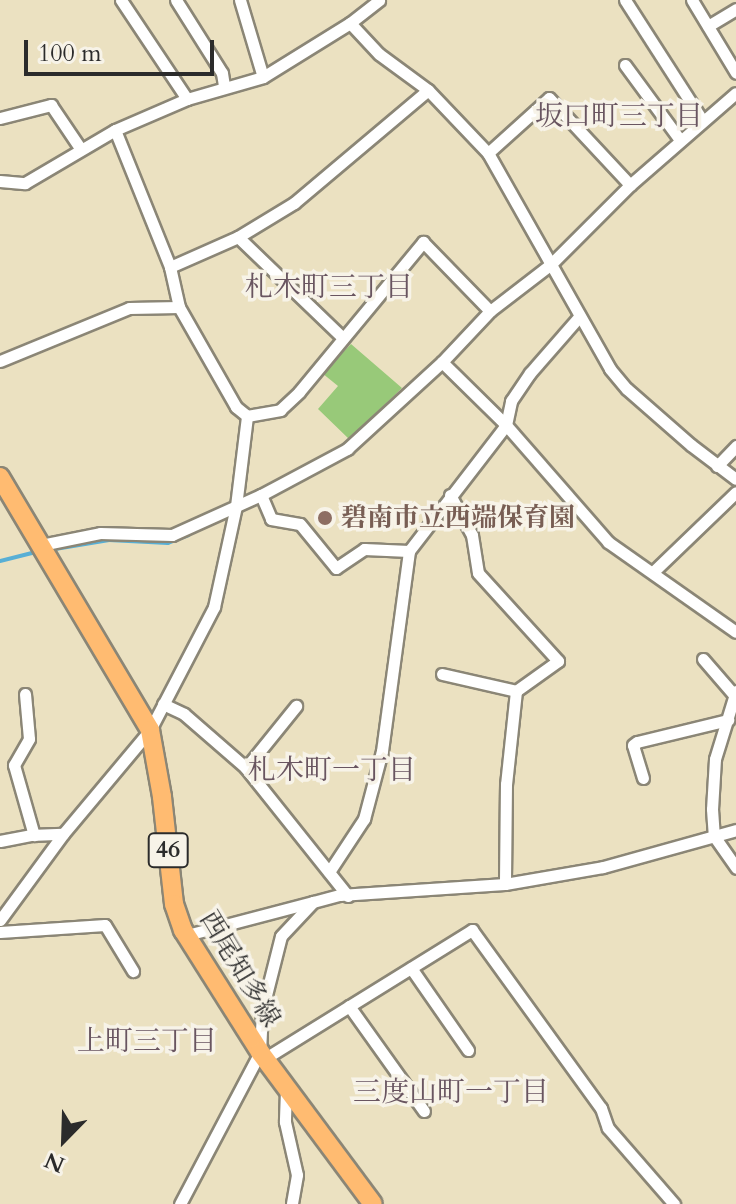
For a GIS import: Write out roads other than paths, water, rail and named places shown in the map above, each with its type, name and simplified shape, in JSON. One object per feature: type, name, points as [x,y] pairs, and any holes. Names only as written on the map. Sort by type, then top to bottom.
[{"type":"main road","name":"西尾知多線","points":[[0,477],[150,730],[162,797],[174,904],[187,935],[262,1056],[373,1204]]},
{"type":"street","points":[[121,0],[187,99]]},
{"type":"street","points":[[176,0],[222,73],[224,86]]},
{"type":"street","points":[[240,0],[263,77]]},
{"type":"street","points":[[0,181],[25,183],[115,130],[187,99],[263,77],[350,23],[379,0]]},
{"type":"street","points":[[625,0],[702,120]]},
{"type":"street","points":[[692,0],[736,73]]},
{"type":"street","points":[[708,26],[736,9]]},
{"type":"street","points":[[350,23],[379,54],[428,90],[488,153],[578,318],[610,369],[627,389],[736,479]]},
{"type":"street","points":[[625,65],[680,140]]},
{"type":"street","points":[[170,267],[238,237],[294,203],[428,90]]},
{"type":"street","points":[[41,545],[100,533],[172,535],[261,495],[347,449],[442,362],[490,311],[550,265],[630,185],[702,120],[734,97]]},
{"type":"street","points":[[488,153],[549,98],[630,185]]},
{"type":"street","points":[[0,118],[51,105],[80,148]]},
{"type":"street","points":[[115,130],[170,267],[179,307],[236,407],[247,416],[280,410],[299,392],[423,242],[490,311]]},
{"type":"street","points":[[238,237],[342,337]]},
{"type":"street","points":[[0,361],[129,308],[179,307]]},
{"type":"street","points":[[329,872],[364,819],[382,751],[409,551],[506,425],[511,401],[530,373],[578,318]]},
{"type":"street","points":[[442,362],[506,425],[608,542],[736,632]]},
{"type":"street","points":[[0,920],[63,834],[150,730],[214,607],[236,506],[247,416]]},
{"type":"street","points":[[717,466],[736,446]]},
{"type":"street","points":[[653,572],[736,492]]},
{"type":"street","points":[[261,495],[271,519],[300,524],[336,568],[364,549],[409,551]]},
{"type":"street","points":[[450,495],[472,535],[478,573],[558,661],[516,691],[506,784],[505,884]]},
{"type":"street","points":[[703,659],[735,693],[712,773],[714,836],[736,868]]},
{"type":"street","points":[[442,674],[516,691]]},
{"type":"street","points":[[25,694],[29,739],[14,765],[34,835]]},
{"type":"street","points":[[163,704],[184,714],[246,768],[348,896]]},
{"type":"street","points":[[246,768],[296,706]]},
{"type":"street","points":[[643,778],[633,745],[637,742],[728,720]]},
{"type":"street","points":[[187,935],[313,902],[348,896],[505,884],[603,867],[736,830]]},
{"type":"street","points":[[0,841],[63,834]]},
{"type":"street","points":[[180,1204],[262,1056],[262,1011],[281,936],[313,902]]},
{"type":"street","points":[[0,932],[105,925],[133,971]]},
{"type":"street","points":[[262,1056],[472,930],[601,1108],[608,1128],[674,1204]]},
{"type":"street","points":[[411,968],[468,1050]]},
{"type":"street","points":[[349,1006],[424,1111]]},
{"type":"street","points":[[286,1089],[285,1122],[297,1175],[292,1204]]},
{"type":"waterway","points":[[49,550],[109,540],[168,543],[189,535]]},
{"type":"waterway","points":[[0,561],[36,552]]},
{"type":"place","name":"碧南市立西端保育園","points":[[325,518]]},
{"type":"district","name":"坂口町三丁目","points":[[619,116]]},
{"type":"district","name":"札木町三丁目","points":[[329,287]]},
{"type":"district","name":"札木町一丁目","points":[[332,770]]},
{"type":"district","name":"上町三丁目","points":[[147,1041]]},
{"type":"district","name":"三度山町一丁目","points":[[451,1092]]}]
